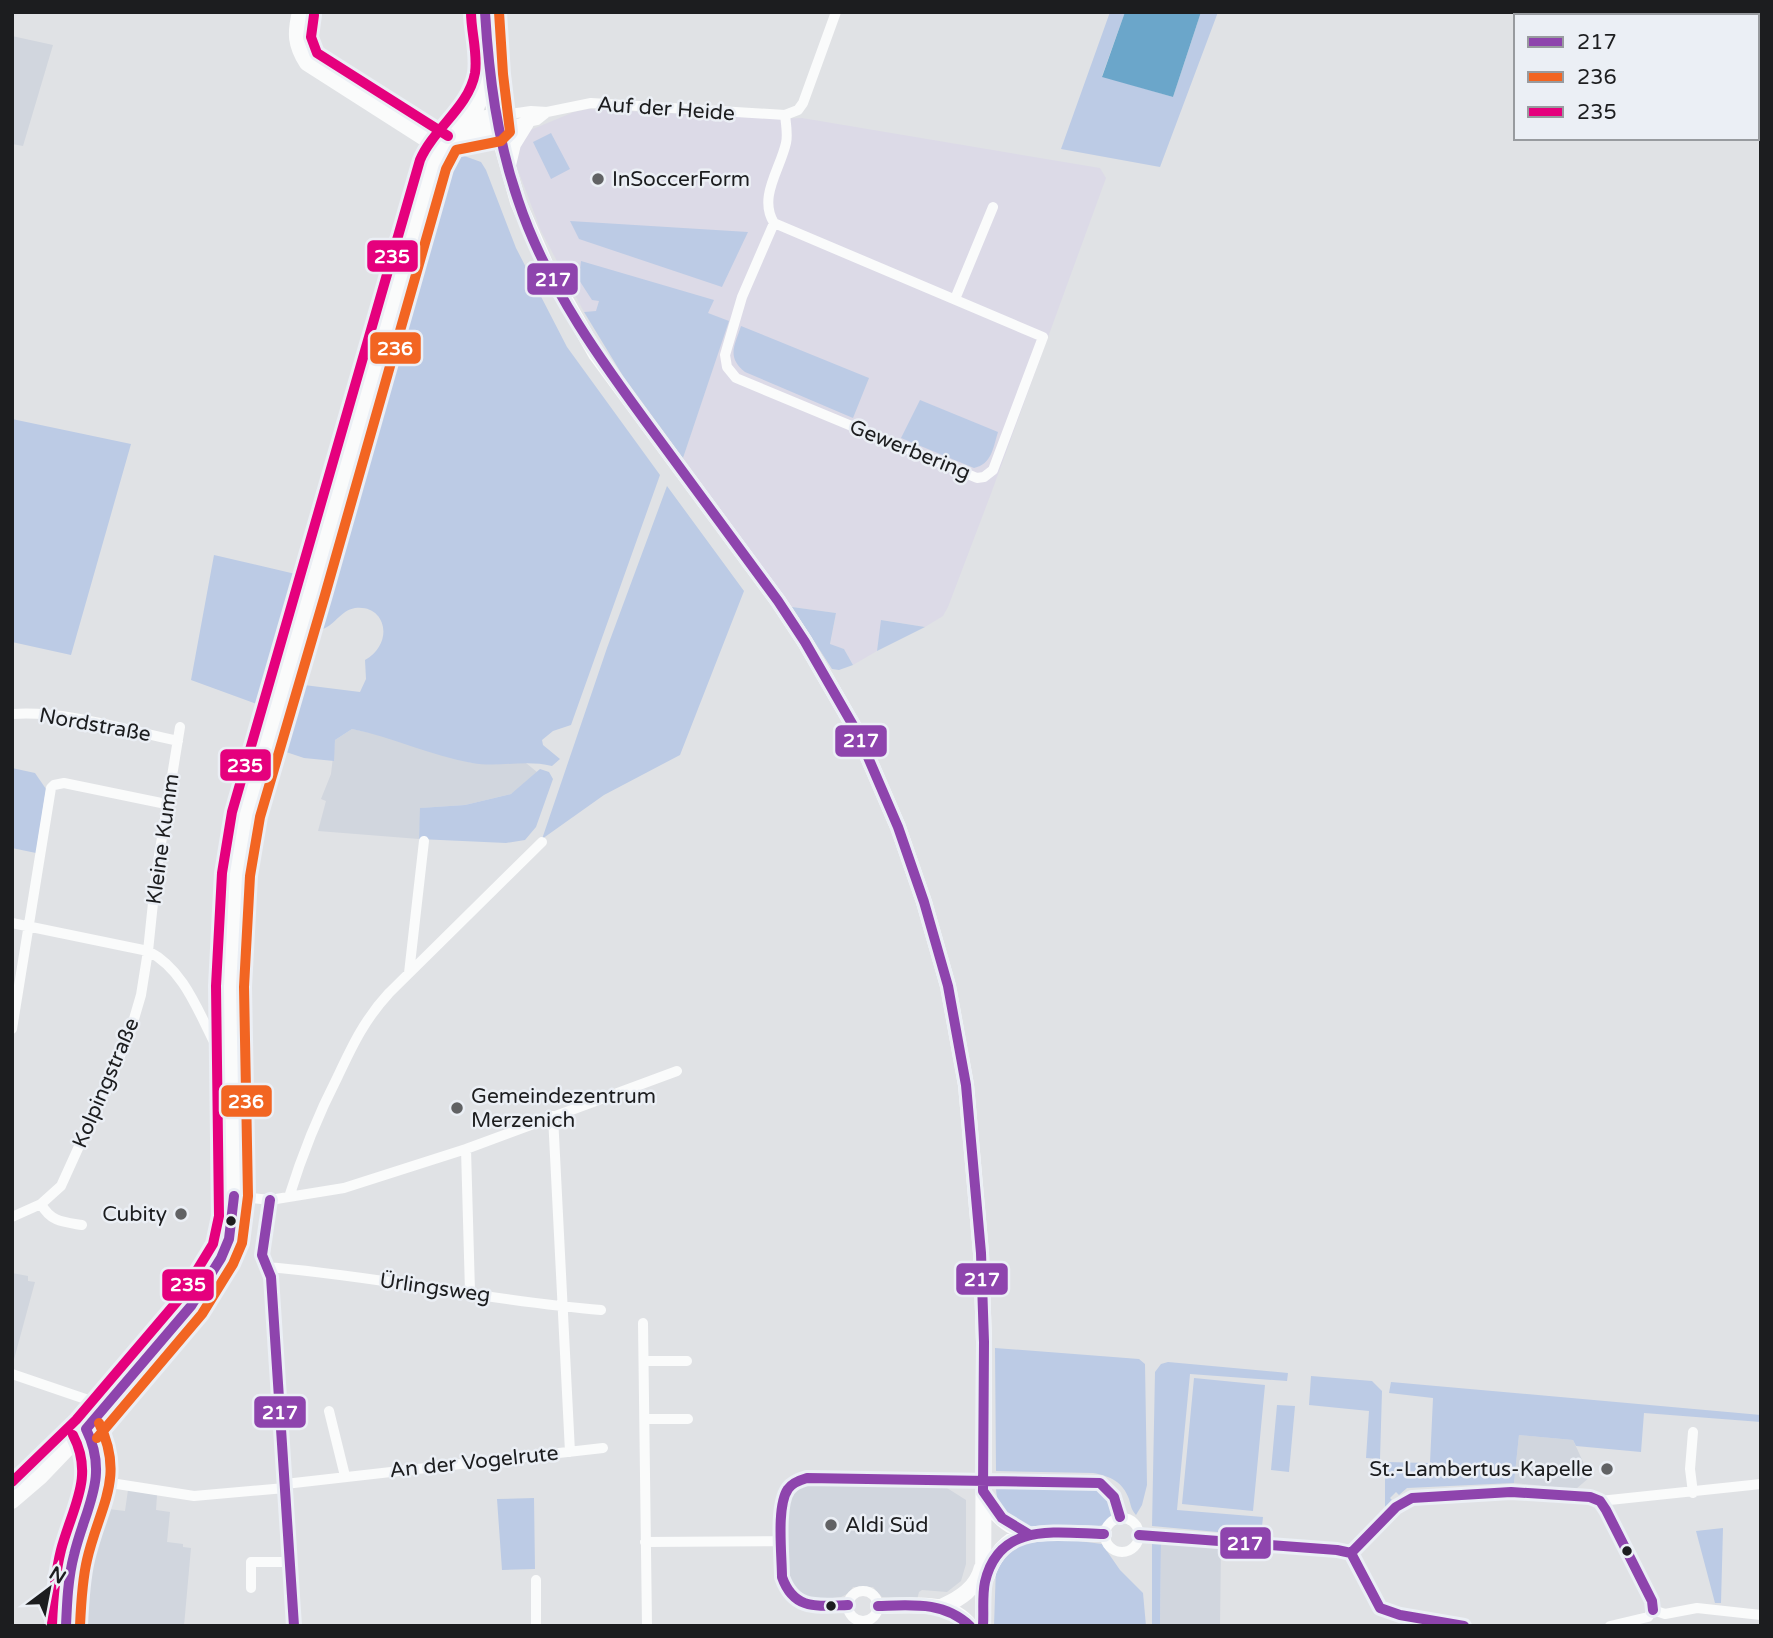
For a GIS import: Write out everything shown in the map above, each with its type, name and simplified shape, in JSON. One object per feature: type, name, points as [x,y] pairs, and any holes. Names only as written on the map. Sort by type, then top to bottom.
[{"type":"main road","points":[[300,12],[295,38],[298,49],[307,62],[444,143]]},
{"type":"main road","points":[[485,12],[489,76],[496,122],[518,202],[546,266],[596,354],[778,601],[805,642],[858,734],[898,827],[924,902],[948,986],[966,1085],[981,1253],[984,1356],[984,1626]]},
{"type":"main road","points":[[465,122],[476,108],[489,76]]},
{"type":"main road","points":[[444,143],[496,122]]},
{"type":"main road","points":[[12,1501],[40,1478],[86,1429],[191,1306],[226,1249],[233,1217],[234,1196],[230,987],[236,874],[246,814],[304,609],[313,592],[432,164],[459,124],[496,122]]},
{"type":"main road","points":[[508,165],[513,144],[526,123]]},
{"type":"main road","points":[[983,1491],[1005,1523],[1030,1535]]},
{"type":"main road","points":[[984,1586],[988,1570],[996,1557],[1017,1538],[1030,1535],[1104,1534]]},
{"type":"main road","points":[[878,1606],[941,1606],[954,1601],[974,1585],[984,1561]]},
{"type":"main road","points":[[941,1606],[955,1612],[970,1626]]},
{"type":"street","points":[[774,223],[767,209],[768,194],[787,141],[785,115],[797,110],[803,103],[836,12]]},
{"type":"street","name":"Auf der Heide","points":[[496,122],[531,111],[547,112],[591,103],[785,115]]},
{"type":"street","name":"Auf der Heide","points":[[496,122],[526,123],[537,120],[547,112]]},
{"type":"street","points":[[955,299],[993,207]]},
{"type":"street","name":"Gewerbering","points":[[774,223],[1042,337],[993,470],[984,477],[977,478],[736,378],[727,367],[725,355],[743,297],[774,223]]},
{"type":"street","name":"Nordstraße","points":[[12,714],[62,716],[178,741]]},
{"type":"street","name":"Kleine Kumm","points":[[148,951],[166,804],[180,727]]},
{"type":"street","points":[[12,1029],[49,794],[54,785],[64,783],[166,804]]},
{"type":"street","points":[[409,973],[424,841]]},
{"type":"street","points":[[289,1197],[308,1140],[361,1028],[374,1008],[542,842]]},
{"type":"street","points":[[12,923],[148,951],[164,961],[183,981],[221,1055],[232,1063]]},
{"type":"street","name":"Kolpingstraße","points":[[12,1217],[41,1204],[61,1186],[66,1177],[124,1046],[141,995],[148,951]]},
{"type":"street","points":[[234,1196],[270,1200],[344,1188],[466,1149],[677,1071]]},
{"type":"street","points":[[553,1116],[570,1452]]},
{"type":"street","points":[[466,1149],[470,1292]]},
{"type":"street","points":[[270,1200],[262,1255],[271,1277],[294,1626]]},
{"type":"street","points":[[41,1204],[46,1213],[57,1221],[82,1225]]},
{"type":"street","name":"Ürlingsweg","points":[[267,1267],[470,1292],[561,1307],[601,1310]]},
{"type":"street","points":[[643,1323],[647,1626]]},
{"type":"street","points":[[644,1361],[687,1361]]},
{"type":"street","points":[[12,1374],[106,1406]]},
{"type":"street","points":[[329,1411],[345,1476]]},
{"type":"street","points":[[645,1419],[688,1419]]},
{"type":"street","points":[[66,1626],[74,1556],[98,1481],[95,1442],[86,1429]]},
{"type":"street","points":[[1693,1432],[1690,1469],[1693,1493]]},
{"type":"street","name":"An der Vogelrute","points":[[98,1481],[194,1496],[345,1476],[603,1448]]},
{"type":"street","points":[[848,1605],[803,1604],[795,1601],[785,1587],[782,1577],[784,1496],[794,1483],[807,1478],[1100,1483],[1111,1490],[1117,1501],[1120,1517]]},
{"type":"street","points":[[1351,1553],[1379,1527],[1387,1515],[1403,1501],[1412,1498],[1511,1492],[1590,1497],[1600,1501],[1761,1484]]},
{"type":"street","points":[[1600,1501],[1653,1601],[1653,1609],[1648,1617],[1610,1626]]},
{"type":"street","points":[[1120,1517],[1134,1522],[1139,1535],[1134,1547],[1121,1552],[1109,1546],[1104,1534],[1110,1522],[1120,1517]]},
{"type":"street","points":[[1139,1535],[1351,1553]]},
{"type":"street","points":[[645,1542],[783,1541]]},
{"type":"street","points":[[1351,1553],[1380,1608],[1402,1615],[1465,1626]]},
{"type":"street","points":[[251,1588],[251,1562],[290,1562]]},
{"type":"street","points":[[536,1580],[536,1626]]},
{"type":"street","points":[[863,1591],[871,1594],[878,1606],[872,1618],[863,1623],[850,1614],[848,1605],[851,1597],[863,1591]]},
{"type":"street","points":[[1653,1609],[1666,1620],[1697,1608],[1761,1615]]},
{"type":"shaded area","points":[[1110,12],[1125,12],[1102,76],[1173,97],[1201,12],[1218,12],[1160,167],[1061,149]]},
{"type":"shaded area","points":[[12,36],[53,45],[23,146],[12,144]]},
{"type":"shaded area","points":[[589,109],[802,118],[1100,168],[1106,178],[992,491],[943,616],[925,627],[882,620],[877,651],[853,665],[844,649],[830,645],[836,613],[792,607],[683,458],[728,321],[690,307],[584,312],[541,231],[516,165],[517,147],[528,131],[574,112]]},
{"type":"shaded area","points":[[551,133],[570,169],[551,179],[533,142]]},
{"type":"shaded area","points":[[456,153],[481,162],[516,248],[567,347],[660,475],[571,725],[553,731],[542,740],[543,745],[560,759],[552,766],[532,763],[472,763],[352,729],[335,740],[334,761],[304,758],[280,750],[282,738],[274,735],[288,683],[360,692],[366,679],[365,660],[374,653],[383,635],[380,618],[374,612],[366,608],[355,608],[323,629],[312,656],[300,654],[441,161],[447,155]]},
{"type":"shaded area","points":[[570,221],[748,232],[722,287],[579,239]]},
{"type":"shaded area","points":[[581,261],[714,300],[708,313],[729,321],[683,458],[623,376],[584,312],[596,311],[599,301],[592,300],[579,280]]},
{"type":"shaded area","points":[[741,326],[869,378],[853,418],[745,372],[734,356]]},
{"type":"shaded area","points":[[920,400],[998,432],[985,463],[974,468],[901,438]]},
{"type":"shaded area","points":[[12,419],[131,444],[71,655],[12,642]]},
{"type":"shaded area","points":[[667,486],[744,591],[680,755],[604,795],[542,839],[607,648]]},
{"type":"shaded area","points":[[214,555],[304,576],[265,707],[191,680]]},
{"type":"shaded area","points":[[792,607],[836,613],[830,644],[844,649],[853,665],[839,670],[832,669]]},
{"type":"shaded area","points":[[881,620],[925,627],[877,651]]},
{"type":"shaded area","points":[[352,729],[381,735],[472,763],[526,763],[537,772],[523,787],[511,794],[465,805],[421,808],[419,839],[318,831],[326,801],[321,799],[331,774],[335,740]]},
{"type":"shaded area","points":[[12,768],[35,773],[46,789],[36,853],[12,848]]},
{"type":"shaded area","points":[[540,769],[549,772],[553,779],[536,827],[525,840],[506,843],[419,839],[420,808],[465,805],[511,794]]},
{"type":"shaded area","points":[[12,1273],[28,1276],[28,1281],[35,1282],[13,1363]]},
{"type":"shaded area","points":[[995,1348],[1139,1359],[1145,1364],[1147,1485],[1142,1505],[1136,1515],[1123,1488],[1105,1476],[1093,1473],[996,1471]]},
{"type":"shaded area","points":[[1168,1362],[1288,1373],[1287,1381],[1190,1374],[1177,1510],[1263,1517],[1261,1536],[1152,1526],[1155,1372],[1161,1364]]},
{"type":"shaded area","points":[[1311,1376],[1372,1381],[1382,1391],[1380,1459],[1366,1458],[1369,1411],[1309,1405]]},
{"type":"shaded area","points":[[1194,1378],[1265,1385],[1253,1511],[1182,1504]]},
{"type":"shaded area","points":[[1391,1382],[1761,1415],[1761,1422],[1644,1413],[1641,1452],[1576,1446],[1573,1440],[1519,1435],[1514,1483],[1407,1488],[1399,1495],[1396,1492],[1390,1498],[1393,1501],[1385,1507],[1385,1462],[1430,1463],[1433,1398],[1389,1393]]},
{"type":"shaded area","points":[[1277,1405],[1295,1406],[1289,1472],[1271,1470]]},
{"type":"shaded area","points":[[1519,1435],[1573,1440],[1590,1477],[1576,1489],[1514,1483]]},
{"type":"shaded area","points":[[810,1484],[926,1485],[947,1488],[966,1500],[966,1564],[961,1581],[947,1592],[922,1590],[917,1600],[882,1597],[873,1587],[853,1587],[841,1597],[816,1600],[797,1594],[790,1586],[787,1573],[789,1502],[797,1490]]},
{"type":"shaded area","points":[[1034,1486],[1100,1490],[1111,1502],[1111,1516],[1101,1525],[1082,1528],[1045,1528],[1017,1523],[1008,1517],[1002,1508],[996,1488]]},
{"type":"shaded area","points":[[128,1490],[157,1495],[156,1510],[170,1512],[167,1542],[191,1548],[184,1626],[73,1626],[75,1565],[85,1565],[100,1508],[125,1511]]},
{"type":"shaded area","points":[[534,1498],[535,1569],[502,1570],[497,1499]]},
{"type":"shaded area","points":[[1723,1528],[1721,1603],[1715,1603],[1696,1531]]},
{"type":"shaded area","points":[[1040,1540],[1102,1544],[1120,1570],[1143,1593],[1146,1626],[994,1626],[996,1567],[1016,1546]]},
{"type":"shaded area","points":[[1161,1543],[1221,1549],[1220,1626],[1160,1626]]},
{"type":"shaded area","points":[[1161,1543],[1160,1626],[1152,1626],[1152,1544]]},
{"type":"water","points":[[1125,12],[1201,12],[1173,97],[1102,77]]},
{"type":"transit line","name":"235","points":[[12,1482],[76,1420],[180,1298],[213,1244],[219,1216],[216,986],[222,873],[232,812],[420,160],[433,138],[466,97],[475,73],[471,12]]},
{"type":"transit line","name":"217","points":[[485,12],[499,131],[518,200],[545,264],[598,354],[805,642],[858,734],[898,827],[924,902],[948,986],[966,1085],[981,1253],[984,1342],[983,1491],[1002,1518],[1030,1535]]},
{"type":"transit line","name":"236","points":[[97,1438],[202,1314],[233,1264],[242,1243],[248,1196],[244,987],[250,876],[260,817],[446,169],[456,150],[501,141],[510,132],[499,12]]},
{"type":"transit line","name":"235","points":[[314,15],[311,37],[317,53],[448,136]]},
{"type":"transit line","name":"217","points":[[86,1429],[191,1306],[221,1258],[229,1239],[234,1196]]},
{"type":"transit line","name":"217","points":[[270,1200],[262,1255],[271,1277],[294,1626]]},
{"type":"transit line","name":"236","points":[[80,1626],[85,1568],[110,1477],[107,1443],[99,1423]]},
{"type":"transit line","name":"217","points":[[66,1626],[72,1564],[96,1478],[93,1446],[86,1429]]},
{"type":"transit line","name":"235","points":[[52,1625],[59,1559],[82,1479],[79,1450],[73,1435]]},
{"type":"transit line","name":"217","points":[[848,1605],[817,1606],[800,1601],[793,1596],[782,1577],[780,1532],[784,1497],[794,1483],[807,1478],[1100,1483],[1114,1497],[1120,1517]]},
{"type":"transit line","name":"217","points":[[1351,1553],[1396,1507],[1412,1498],[1511,1492],[1590,1497],[1600,1501],[1606,1510],[1652,1601],[1653,1610]]},
{"type":"transit line","name":"217","points":[[983,1626],[985,1582],[992,1562],[1003,1549],[1016,1540],[1032,1535],[1068,1532],[1104,1534]]},
{"type":"transit line","name":"217","points":[[1139,1535],[1351,1553]]},
{"type":"transit line","name":"217","points":[[1351,1553],[1380,1608],[1400,1615],[1464,1626]]},
{"type":"transit line","name":"217","points":[[878,1606],[915,1605],[938,1608],[970,1626]]},
{"type":"place","name":"InSoccerForm","points":[[598,179]]},
{"type":"place","name":"Gemeindezentrum Merzenich","points":[[457,1108]]},
{"type":"place","name":"Cubity","points":[[181,1214]]},
{"type":"place","name":"St.-Lambertus-Kapelle","points":[[1607,1469]]},
{"type":"place","name":"Aldi Süd","points":[[831,1525]]}]
